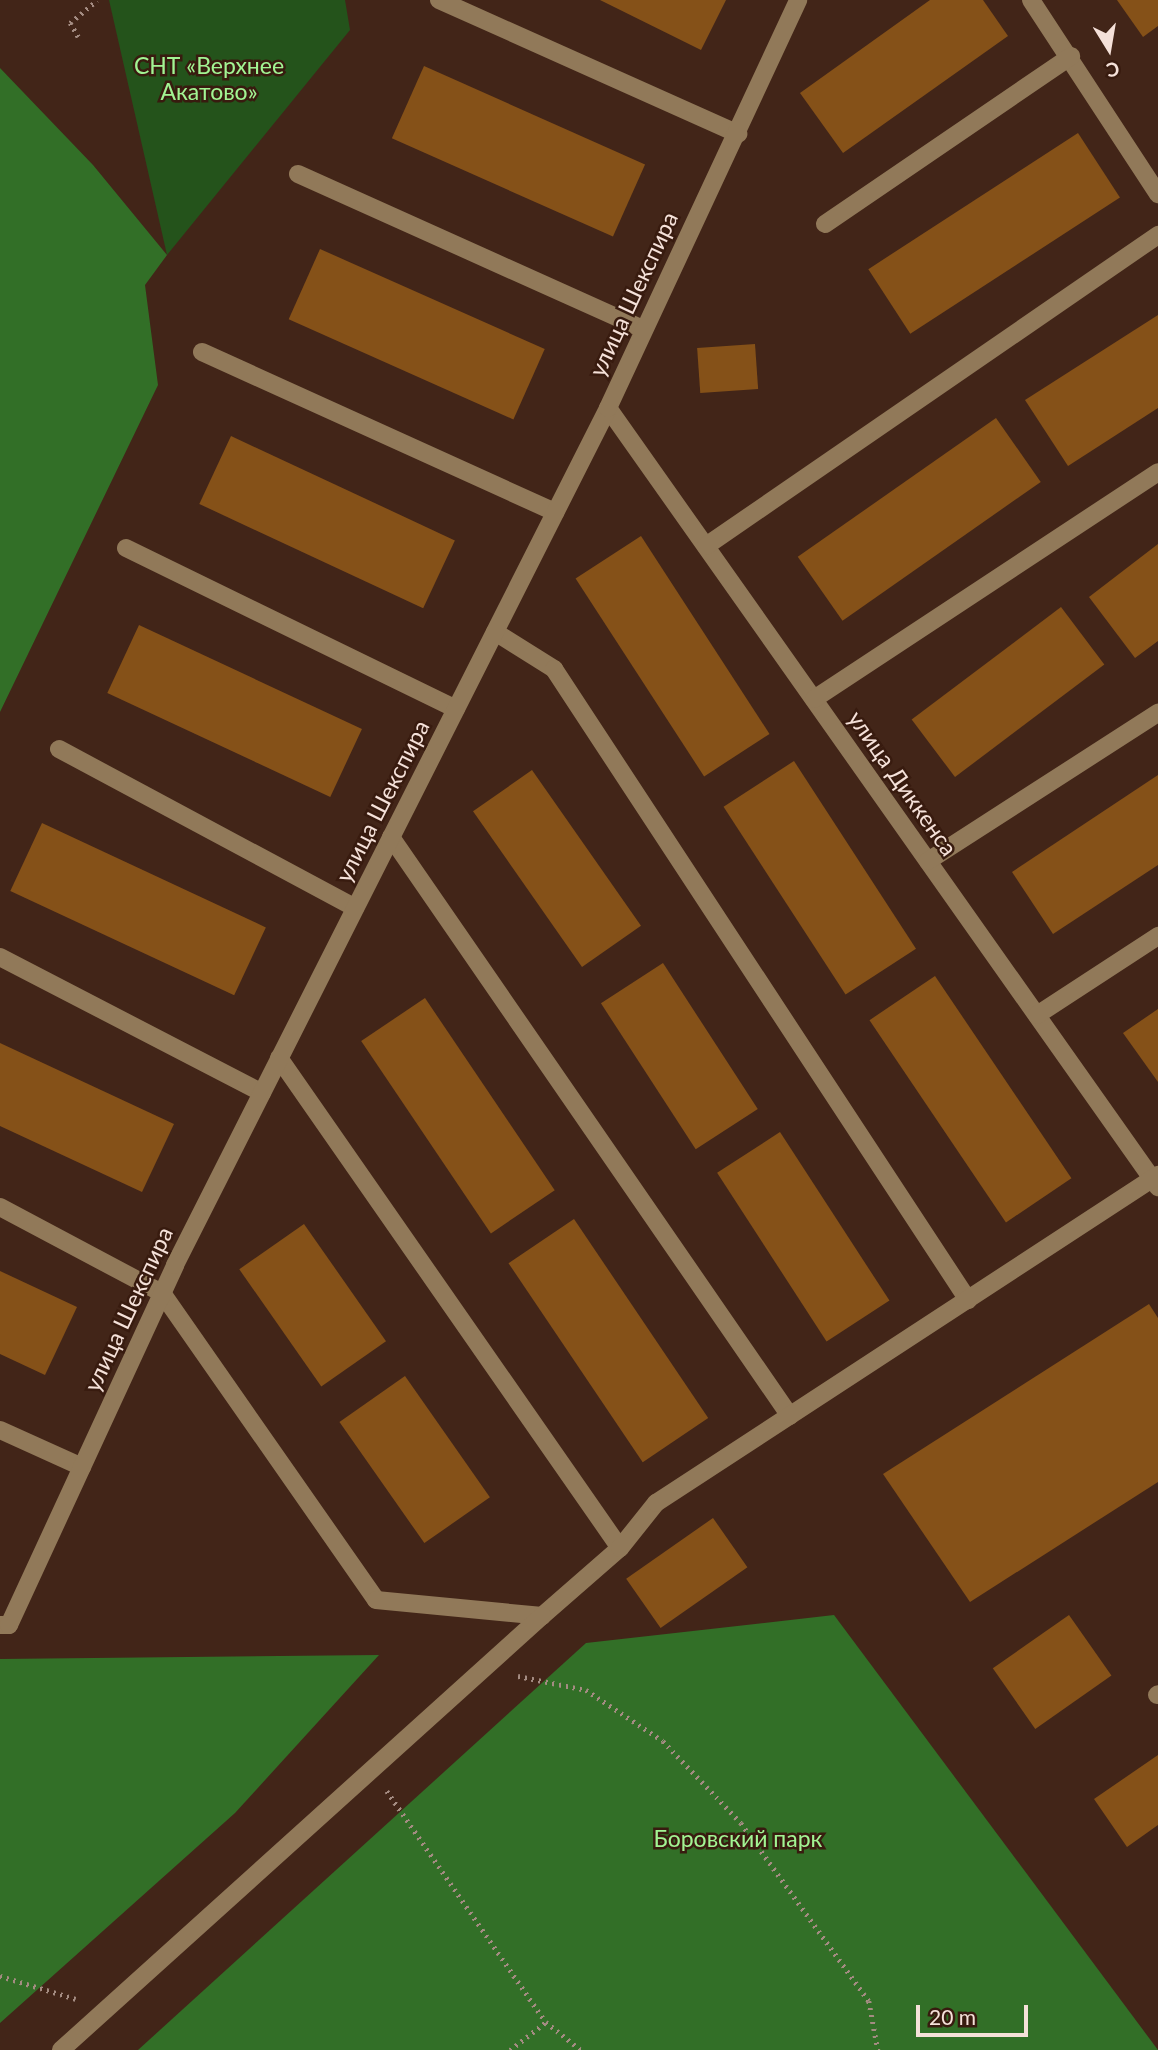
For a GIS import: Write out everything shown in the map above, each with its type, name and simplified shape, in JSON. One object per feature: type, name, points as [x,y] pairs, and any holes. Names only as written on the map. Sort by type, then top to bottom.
[{"type":"street","points":[[439,0],[738,134]]},
{"type":"street","name":"улица Шекспира","points":[[4,1625],[82,1467],[162,1293],[608,408],[641,328],[738,134],[798,0]]},
{"type":"street","points":[[1031,0],[1071,56],[1158,194]]},
{"type":"street","points":[[825,224],[1071,56]]},
{"type":"street","points":[[298,174],[641,328]]},
{"type":"street","points":[[706,546],[1158,235]]},
{"type":"street","points":[[202,352],[555,512]]},
{"type":"street","name":"улица Диккенса","points":[[608,408],[1156,1180]]},
{"type":"street","points":[[814,699],[1158,472]]},
{"type":"street","points":[[126,548],[456,709]]},
{"type":"street","points":[[495,632],[554,669],[968,1300]]},
{"type":"street","points":[[928,861],[1158,713]]},
{"type":"street","points":[[59,749],[355,908]]},
{"type":"street","points":[[391,837],[790,1416]]},
{"type":"street","points":[[1037,1015],[1158,936]]},
{"type":"street","points":[[0,957],[262,1093]]},
{"type":"street","points":[[279,1058],[620,1548]]},
{"type":"street","points":[[61,2050],[480,1668],[620,1548],[656,1503],[1156,1180]]},
{"type":"street","points":[[0,1207],[162,1293],[376,1600],[542,1616]]},
{"type":"street","points":[[0,1430],[82,1467]]},
{"type":"path","points":[[78,37],[70,23],[97,0]]},
{"type":"path","points":[[480,1668],[586,1690],[663,1741],[741,1823],[869,2001],[878,2050]]},
{"type":"path","points":[[371,1767],[546,2022],[581,2050]]},
{"type":"path","points":[[0,1976],[107,2009]]},
{"type":"path","points":[[510,2050],[546,2022]]},
{"type":"green space","name":"СНТ «Верхнее Акатово»","points":[[109,0],[345,0],[350,30],[167,255]]},
{"type":"green space","points":[[0,68],[93,165],[167,255],[145,285],[158,385],[0,712]]},
{"type":"green space","name":"Боровский парк","points":[[834,1615],[1158,2050],[138,2050],[586,1643]]},
{"type":"green space","points":[[379,1655],[235,1813],[0,2023],[0,1659]]},
{"type":"building","points":[[600,0],[726,0],[701,50]]},
{"type":"building","points":[[930,0],[983,0],[1008,36],[843,153],[800,93]]},
{"type":"building","points":[[1117,0],[1158,0],[1158,26],[1143,37]]},
{"type":"building","points":[[424,66],[645,164],[613,237],[392,138]]},
{"type":"building","points":[[1078,133],[1120,198],[910,334],[868,269]]},
{"type":"building","points":[[320,249],[545,349],[513,419],[289,319]]},
{"type":"building","points":[[1158,315],[1158,408],[1068,466],[1025,400]]},
{"type":"building","points":[[755,344],[758,389],[700,393],[697,348]]},
{"type":"building","points":[[996,418],[1041,482],[843,621],[798,557]]},
{"type":"building","points":[[231,436],[455,540],[423,608],[199,504]]},
{"type":"building","points":[[641,536],[770,734],[704,776],[576,578]]},
{"type":"building","points":[[1158,544],[1158,641],[1135,658],[1089,597]]},
{"type":"building","points":[[1061,607],[1104,665],[955,777],[912,720]]},
{"type":"building","points":[[139,625],[362,729],[330,797],[107,693]]},
{"type":"building","points":[[794,761],[916,949],[846,995],[724,807]]},
{"type":"building","points":[[532,770],[641,926],[582,967],[473,811]]},
{"type":"building","points":[[1158,775],[1158,865],[1053,934],[1012,872]]},
{"type":"building","points":[[42,823],[266,927],[234,995],[10,891]]},
{"type":"building","points":[[663,963],[758,1109],[696,1149],[601,1003]]},
{"type":"building","points":[[935,976],[1071,1178],[1006,1222],[870,1020]]},
{"type":"building","points":[[425,998],[555,1190],[491,1233],[361,1041]]},
{"type":"building","points":[[1158,1009],[1158,1082],[1123,1033]]},
{"type":"building","points":[[0,1043],[174,1124],[142,1192],[0,1126]]},
{"type":"building","points":[[780,1132],[889,1301],[827,1341],[717,1173]]},
{"type":"building","points":[[574,1219],[708,1418],[643,1462],[509,1263]]},
{"type":"building","points":[[304,1224],[386,1341],[321,1386],[239,1269]]},
{"type":"building","points":[[0,1271],[77,1307],[45,1375],[0,1354]]},
{"type":"building","points":[[1149,1304],[1158,1318],[1158,1482],[970,1602],[883,1474]]},
{"type":"building","points":[[405,1376],[490,1497],[424,1543],[339,1422]]},
{"type":"building","points":[[713,1518],[747,1567],[661,1628],[626,1579]]},
{"type":"building","points":[[1069,1615],[1111,1676],[1035,1729],[993,1668]]},
{"type":"building","points":[[1158,1755],[1158,1825],[1127,1847],[1094,1799]]}]
